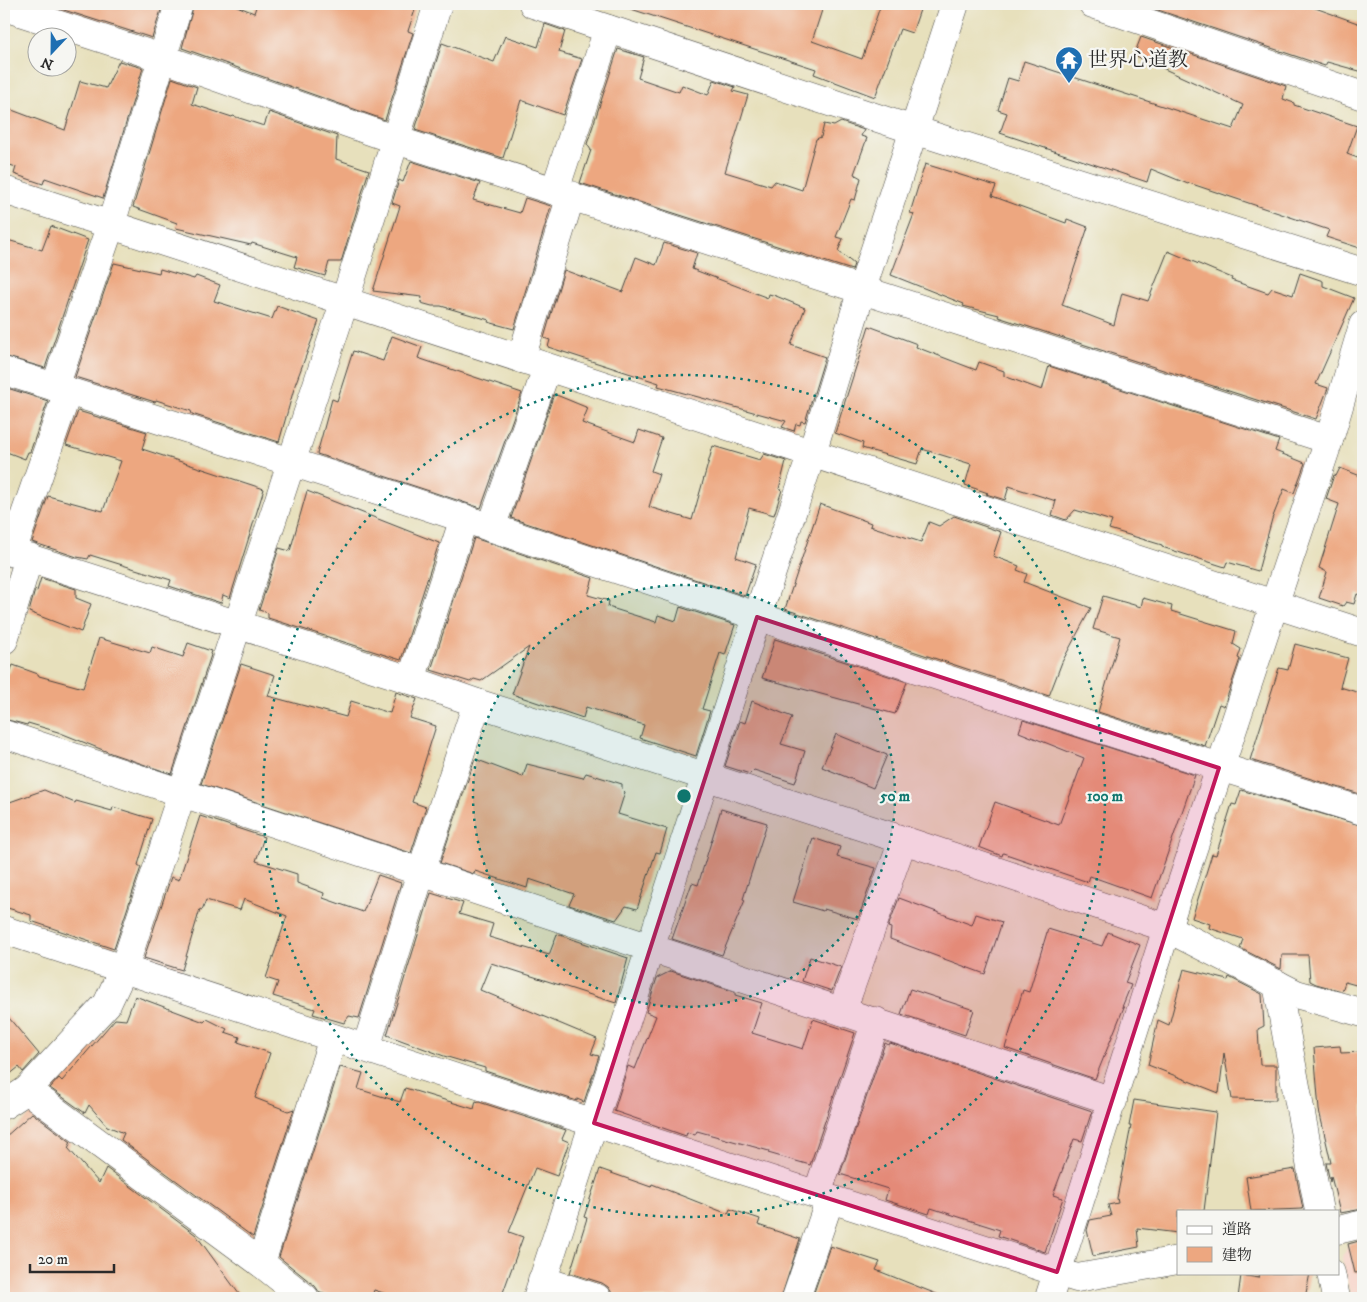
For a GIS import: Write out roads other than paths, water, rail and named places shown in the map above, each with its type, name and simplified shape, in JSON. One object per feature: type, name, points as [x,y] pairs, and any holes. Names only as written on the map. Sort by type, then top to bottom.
[{"type":"street","points":[[4,640],[15,553],[61,389],[179,4]]},
{"type":"street","points":[[4,1105],[27,1090],[107,1004],[124,968],[292,463],[438,4]]},
{"type":"street","points":[[533,4],[914,130],[1363,272]]},
{"type":"street","points":[[597,1298],[539,1289],[757,616],[812,453],[862,289],[955,4]]},
{"type":"street","points":[[1093,4],[1363,96]]},
{"type":"street","points":[[4,7],[162,58],[396,140],[563,192],[1329,440]]},
{"type":"street","points":[[521,359],[563,192],[608,29]]},
{"type":"street","points":[[4,190],[1363,633]]},
{"type":"street","points":[[1049,1298],[1219,768],[1329,440],[1363,325]]},
{"type":"street","points":[[491,528],[546,368]]},
{"type":"street","points":[[4,371],[464,518],[1219,768],[1363,811]]},
{"type":"street","points":[[411,680],[464,518]]},
{"type":"street","points":[[15,553],[904,840],[1167,928],[1296,994],[1363,1013]]},
{"type":"street","points":[[366,1048],[421,872],[477,703]]},
{"type":"street","points":[[4,734],[1113,1101]]},
{"type":"street","points":[[842,1011],[904,840]]},
{"type":"street","points":[[4,930],[594,1123],[1077,1278],[1177,1260]]},
{"type":"street","points":[[1277,984],[1319,1210]]},
{"type":"street","points":[[796,1298],[823,1196],[876,1021]]},
{"type":"street","points":[[261,1263],[333,1038]]},
{"type":"street","points":[[27,1090],[261,1263],[304,1298]]},
{"type":"street","points":[[1340,1230],[1363,1224]]},
{"type":"street","points":[[1331,1274],[1336,1298]]},
{"type":"place","name":"世界心道教","points":[[1069,84]]}]
